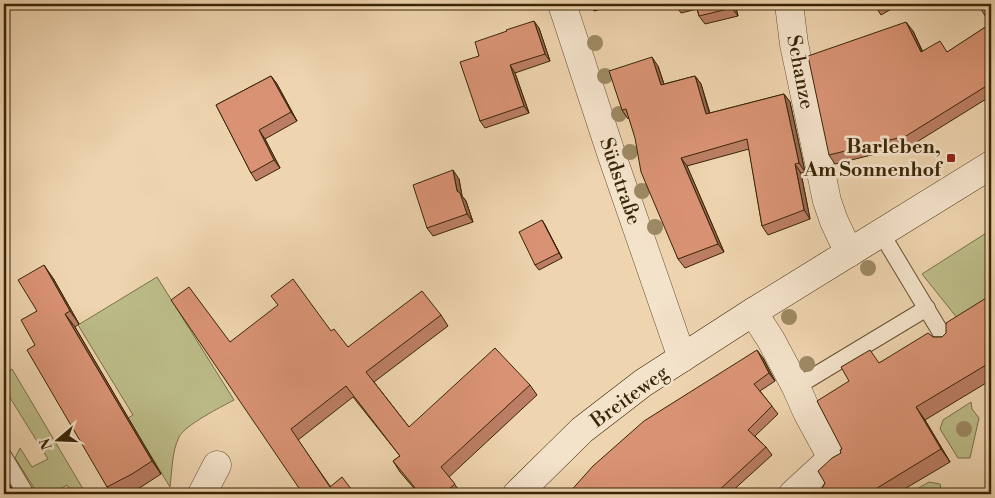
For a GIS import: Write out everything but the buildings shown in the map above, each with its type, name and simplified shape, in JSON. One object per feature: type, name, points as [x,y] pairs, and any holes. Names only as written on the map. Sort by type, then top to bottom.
[{"type":"street","name":"Südstraße","points":[[562,4],[682,358]]},
{"type":"street","name":"Schanze","points":[[789,4],[794,44],[827,201],[849,253]]},
{"type":"street","name":"Breiteweg","points":[[517,494],[557,454],[606,410],[643,383],[753,312],[991,165]]},
{"type":"street","points":[[753,312],[796,386],[807,412],[832,458],[793,494]]},
{"type":"street","points":[[202,494],[217,465]]},
{"type":"lane","points":[[881,233],[946,341]]},
{"type":"lane","points":[[796,386],[927,308]]},
{"type":"lane","points":[[4,456],[26,494]]},
{"type":"green space","points":[[991,230],[991,314],[966,329],[922,274]]},
{"type":"green space","points":[[157,277],[234,400],[188,427],[179,437],[174,455],[170,487],[128,418],[133,415],[78,325]]},
{"type":"green space","points":[[12,369],[86,494],[73,494],[67,485],[52,494],[38,494],[15,458],[20,448],[32,467],[48,459],[4,388],[4,374]]},
{"type":"green space","points":[[971,402],[972,409],[979,418],[970,458],[958,458],[940,429],[943,420]]},
{"type":"green space","points":[[929,482],[940,484],[942,494],[908,494]]},
{"type":"place","name":"Barleben, Am Sonnenhof","points":[[951,158]]}]
